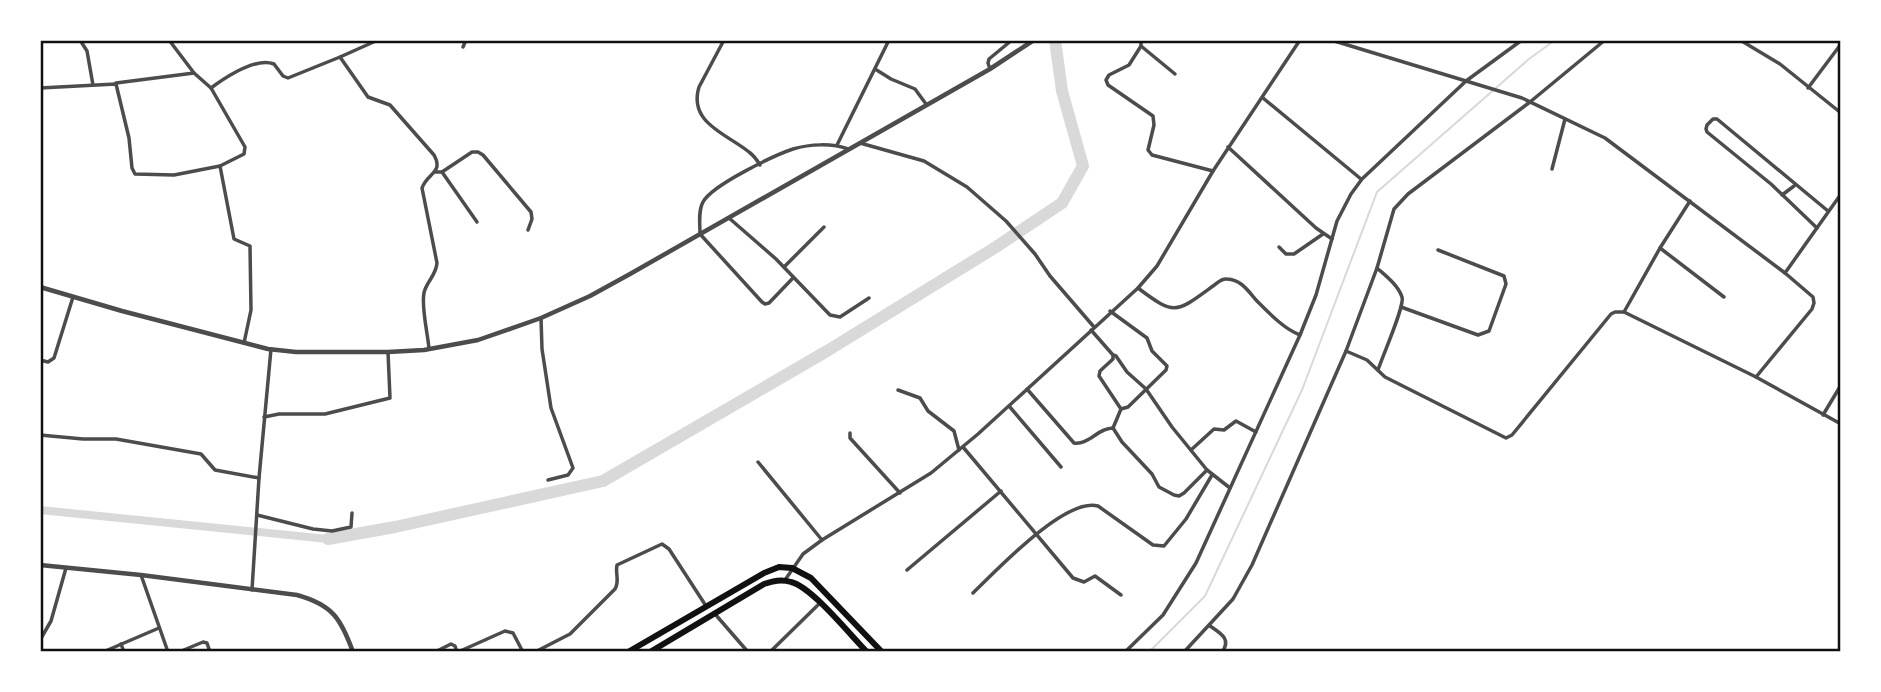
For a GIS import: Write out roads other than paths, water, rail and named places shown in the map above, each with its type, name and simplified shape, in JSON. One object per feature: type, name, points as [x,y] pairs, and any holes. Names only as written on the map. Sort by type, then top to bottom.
[{"type":"main road","points":[[628,652],[764,573],[779,567],[792,568],[811,578],[882,652]]},
{"type":"main road","points":[[650,652],[764,584],[776,580],[793,582],[803,588],[867,652]]},
{"type":"street","points":[[80,40],[87,51],[93,85]]},
{"type":"street","points":[[114,83],[118,88],[135,174],[174,174],[220,166],[244,155],[245,147],[211,88],[194,73],[169,40]]},
{"type":"street","points":[[211,88],[232,73],[264,61],[274,64],[283,76],[288,78],[377,40]]},
{"type":"street","points":[[463,47],[466,40]]},
{"type":"street","points":[[724,40],[699,87],[696,104],[701,115],[714,129],[750,152],[760,164]]},
{"type":"street","points":[[837,145],[889,40]]},
{"type":"street","points":[[990,69],[989,59],[1012,40]]},
{"type":"street","points":[[785,581],[803,554],[931,473],[1138,288],[1157,266],[1228,147],[1300,40]]},
{"type":"street","points":[[1331,40],[1522,98],[1613,143],[1785,273],[1811,294],[1814,306],[1756,377]]},
{"type":"street","points":[[1125,652],[1163,615],[1196,563],[1300,335],[1316,295],[1337,221],[1351,194],[1362,179],[1466,81],[1522,40]]},
{"type":"street","points":[[1184,652],[1233,599],[1252,565],[1346,351],[1377,268],[1394,209],[1408,194],[1530,102],[1605,40]]},
{"type":"street","points":[[1740,40],[1780,64],[1841,113]]},
{"type":"street","points":[[40,287],[271,349],[296,352],[388,352],[478,341],[541,318],[590,296],[990,69],[1033,41]]},
{"type":"street","points":[[1175,74],[1141,43],[1129,65],[1109,75],[1106,80],[1108,85],[1153,116],[1154,125],[1148,150],[1150,153],[1213,171]]},
{"type":"street","points":[[1808,88],[1841,44]]},
{"type":"street","points":[[340,57],[368,97],[390,105],[438,161],[435,172],[424,181],[422,188],[437,263],[437,271],[426,287],[423,298],[429,349]]},
{"type":"street","points":[[875,69],[915,89],[926,104]]},
{"type":"street","points":[[40,88],[114,83],[194,73]]},
{"type":"street","points":[[1263,97],[1362,179]]},
{"type":"street","points":[[1552,169],[1564,119]]},
{"type":"street","points":[[1817,228],[1707,132],[1710,121],[1717,119],[1828,211]]},
{"type":"street","points":[[860,143],[924,162],[967,187],[1006,220],[1113,355],[1146,390],[1172,428],[1207,470],[1230,488]]},
{"type":"street","points":[[793,278],[772,300],[764,303],[700,234],[700,214],[704,199],[730,178],[793,149],[837,145],[849,150]]},
{"type":"street","points":[[1228,147],[1323,234],[1332,239]]},
{"type":"street","points":[[435,172],[442,172],[472,152],[483,155],[531,212],[532,219],[528,230]]},
{"type":"street","points":[[220,166],[234,239],[250,246],[251,310],[243,343]]},
{"type":"street","points":[[442,172],[477,222]]},
{"type":"street","points":[[1782,195],[1795,185]]},
{"type":"street","points":[[1785,273],[1841,194]]},
{"type":"street","points":[[1624,312],[1690,201]]},
{"type":"street","points":[[729,218],[784,267],[830,315],[840,317],[869,298]]},
{"type":"street","points":[[784,267],[824,227]]},
{"type":"street","points":[[1279,247],[1286,254],[1294,254],[1323,234]]},
{"type":"street","points":[[1660,248],[1724,297]]},
{"type":"street","points":[[1401,307],[1478,335],[1489,331],[1506,284],[1504,276],[1438,250]]},
{"type":"street","points":[[1377,268],[1392,281],[1403,298],[1378,370]]},
{"type":"street","points":[[1138,288],[1162,306],[1174,309],[1191,303],[1222,279],[1229,279],[1245,286],[1257,301],[1291,331],[1300,335]]},
{"type":"street","points":[[40,360],[50,362],[54,358],[73,297]]},
{"type":"street","points":[[1111,311],[1147,338],[1152,351],[1167,365],[1146,390],[1128,407],[1121,409]]},
{"type":"street","points":[[1346,351],[1367,360],[1385,377],[1502,436],[1509,437],[1611,314],[1624,312],[1756,377],[1841,424]]},
{"type":"street","points":[[541,318],[542,349],[551,408],[573,468],[568,475],[548,480]]},
{"type":"street","points":[[252,590],[271,349]]},
{"type":"street","points":[[264,417],[279,414],[325,414],[390,398],[388,352]]},
{"type":"street","points":[[1113,355],[1113,359],[1100,371],[1099,376],[1121,409]]},
{"type":"street","points":[[1823,415],[1841,385]]},
{"type":"street","points":[[1027,389],[1074,443],[1083,443],[1107,428],[1113,428]]},
{"type":"street","points":[[898,390],[920,398],[928,411],[955,432],[961,448],[1001,491],[1073,579],[1084,582],[1095,576],[1121,595]]},
{"type":"street","points":[[1009,406],[1061,467]]},
{"type":"street","points":[[1113,428],[1121,409]]},
{"type":"street","points":[[1191,450],[1214,429],[1224,430],[1234,421],[1240,421],[1256,432]]},
{"type":"street","points":[[1113,428],[1122,442],[1152,474],[1158,487],[1174,495],[1184,493],[1207,470]]},
{"type":"street","points":[[850,433],[850,438],[900,493]]},
{"type":"street","points":[[40,435],[116,439],[201,454],[215,470],[259,478]]},
{"type":"street","points":[[758,462],[822,540]]},
{"type":"street","points":[[972,593],[1064,513],[1095,504],[1152,544],[1162,546],[1186,519],[1212,475]]},
{"type":"street","points":[[907,570],[1001,491]]},
{"type":"street","points":[[257,515],[332,531],[351,527],[352,513]]},
{"type":"street","points":[[535,652],[570,634],[615,589],[618,581],[617,565],[662,544],[669,548],[706,606]]},
{"type":"street","points":[[40,565],[298,595],[328,608],[342,625],[354,652]]},
{"type":"street","points":[[40,640],[51,621],[66,568]]},
{"type":"street","points":[[141,575],[168,652]]},
{"type":"street","points":[[771,652],[820,603]]},
{"type":"street","points":[[714,614],[748,652]]},
{"type":"street","points":[[1210,626],[1226,640],[1227,645],[1222,652]]},
{"type":"street","points":[[103,652],[159,628]]},
{"type":"street","points":[[435,652],[451,644],[456,646],[457,652],[505,631],[513,633],[523,652]]},
{"type":"street","points":[[179,652],[203,642],[210,652]]},
{"type":"street","points":[[121,644],[124,652]]},
{"type":"street","points":[[853,652],[860,645]]},
{"type":"waterway","points":[[328,539],[603,481],[827,351],[1062,203],[1083,166],[1062,91],[1055,40]]},
{"type":"waterway","points":[[1149,652],[1205,596],[1302,390],[1377,192],[1529,59],[1555,40]]},
{"type":"waterway","points":[[40,510],[328,539]]}]
